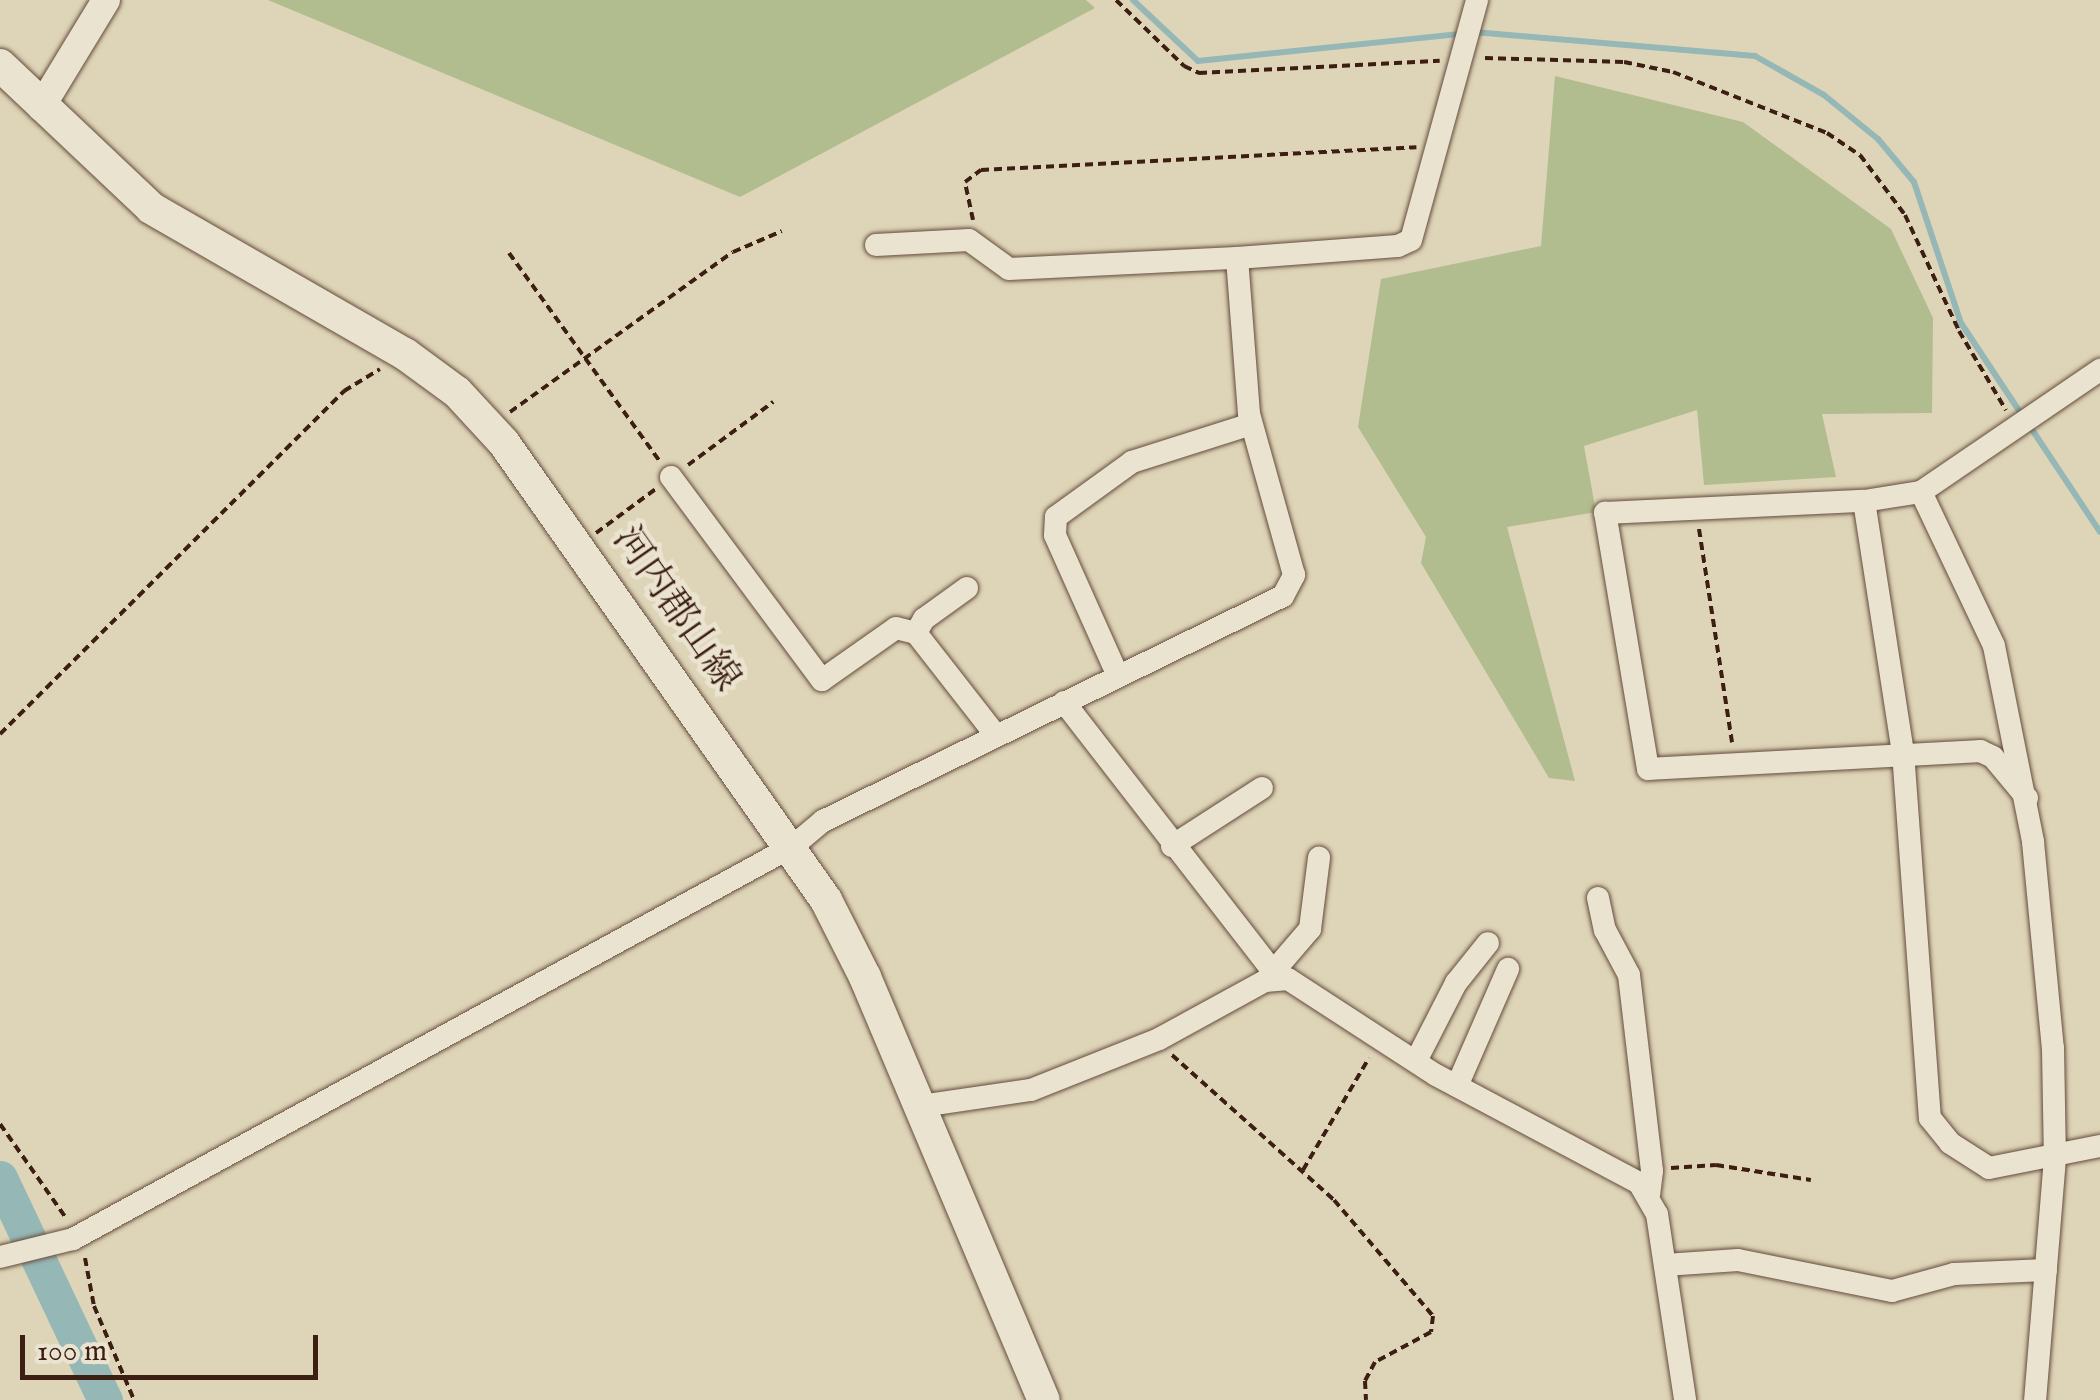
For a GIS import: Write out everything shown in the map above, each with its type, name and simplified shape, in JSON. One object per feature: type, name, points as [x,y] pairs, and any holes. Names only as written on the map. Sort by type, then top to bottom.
[{"type":"main road","name":"河内郡山線","points":[[0,65],[151,208],[405,354],[457,392],[490,427],[793,846],[865,977],[1044,1400]]},
{"type":"street","points":[[41,107],[106,0]]},
{"type":"street","points":[[876,245],[969,240],[1009,268],[1237,258],[1405,245],[1477,0]]},
{"type":"street","points":[[0,1258],[73,1239],[793,846],[823,820],[1292,587],[1251,424],[1237,258]]},
{"type":"street","points":[[2027,798],[1988,754],[1903,752],[1654,771],[1642,760],[1605,513],[1864,501],[1921,492],[2100,370]]},
{"type":"street","points":[[1118,676],[1060,546],[1056,517],[1126,465],[1251,424]]},
{"type":"street","points":[[672,477],[822,680],[896,628],[916,633],[994,733]]},
{"type":"street","points":[[1921,492],[1994,646],[2027,798],[2053,1048],[2054,1158],[2034,1400]]},
{"type":"street","points":[[1864,501],[1903,752],[1930,1118],[1980,1166],[2007,1169],[2100,1146]]},
{"type":"street","points":[[916,633],[924,618],[967,588]]},
{"type":"street","points":[[1064,702],[1275,975],[1457,1086],[1650,1182]]},
{"type":"street","points":[[1172,846],[1262,788]]},
{"type":"street","points":[[921,1106],[1031,1090],[1159,1040],[1275,975],[1310,929],[1319,858]]},
{"type":"street","points":[[1598,898],[1604,930],[1629,976],[1650,1182],[1685,1400]]},
{"type":"street","points":[[1416,1062],[1456,982],[1488,942]]},
{"type":"street","points":[[1457,1086],[1508,969]]},
{"type":"street","points":[[1665,1265],[1738,1260],[1892,1292],[1954,1274],[2046,1270]]},
{"type":"path","points":[[1116,0],[1184,66],[1199,73],[1460,60],[1624,62],[1674,72],[1827,132],[1860,155],[1905,215],[1959,331],[2016,427]]},
{"type":"path","points":[[985,248],[965,182],[982,170],[1437,146]]},
{"type":"path","points":[[490,427],[733,252],[782,231]]},
{"type":"path","points":[[509,254],[672,477]]},
{"type":"path","points":[[0,734],[344,391],[405,354]]},
{"type":"path","points":[[1696,509],[1736,766]]},
{"type":"path","points":[[1303,1170],[1379,1037]]},
{"type":"path","points":[[1159,1040],[1303,1170],[1433,1316],[1431,1332],[1375,1362],[1366,1400]]},
{"type":"path","points":[[1650,1182],[1716,1165],[1811,1180]]},
{"type":"green space","points":[[268,0],[1086,0],[1095,8],[740,197]]},
{"type":"green space","points":[[1555,76],[1743,122],[1891,229],[1933,318],[1932,413],[1822,414],[1836,477],[1704,485],[1697,410],[1584,446],[1596,512],[1507,527],[1575,781],[1549,778],[1421,563],[1426,537],[1358,427],[1381,279],[1541,246]]},
{"type":"waterway","points":[[1133,0],[1198,61],[1461,34]]},
{"type":"waterway","points":[[1474,32],[1755,56],[1824,95],[1878,139],[1914,182],[1961,323],[2022,415]]},
{"type":"waterway","points":[[2029,425],[2100,532]]},
{"type":"waterway","points":[[0,1178],[105,1400]]}]
